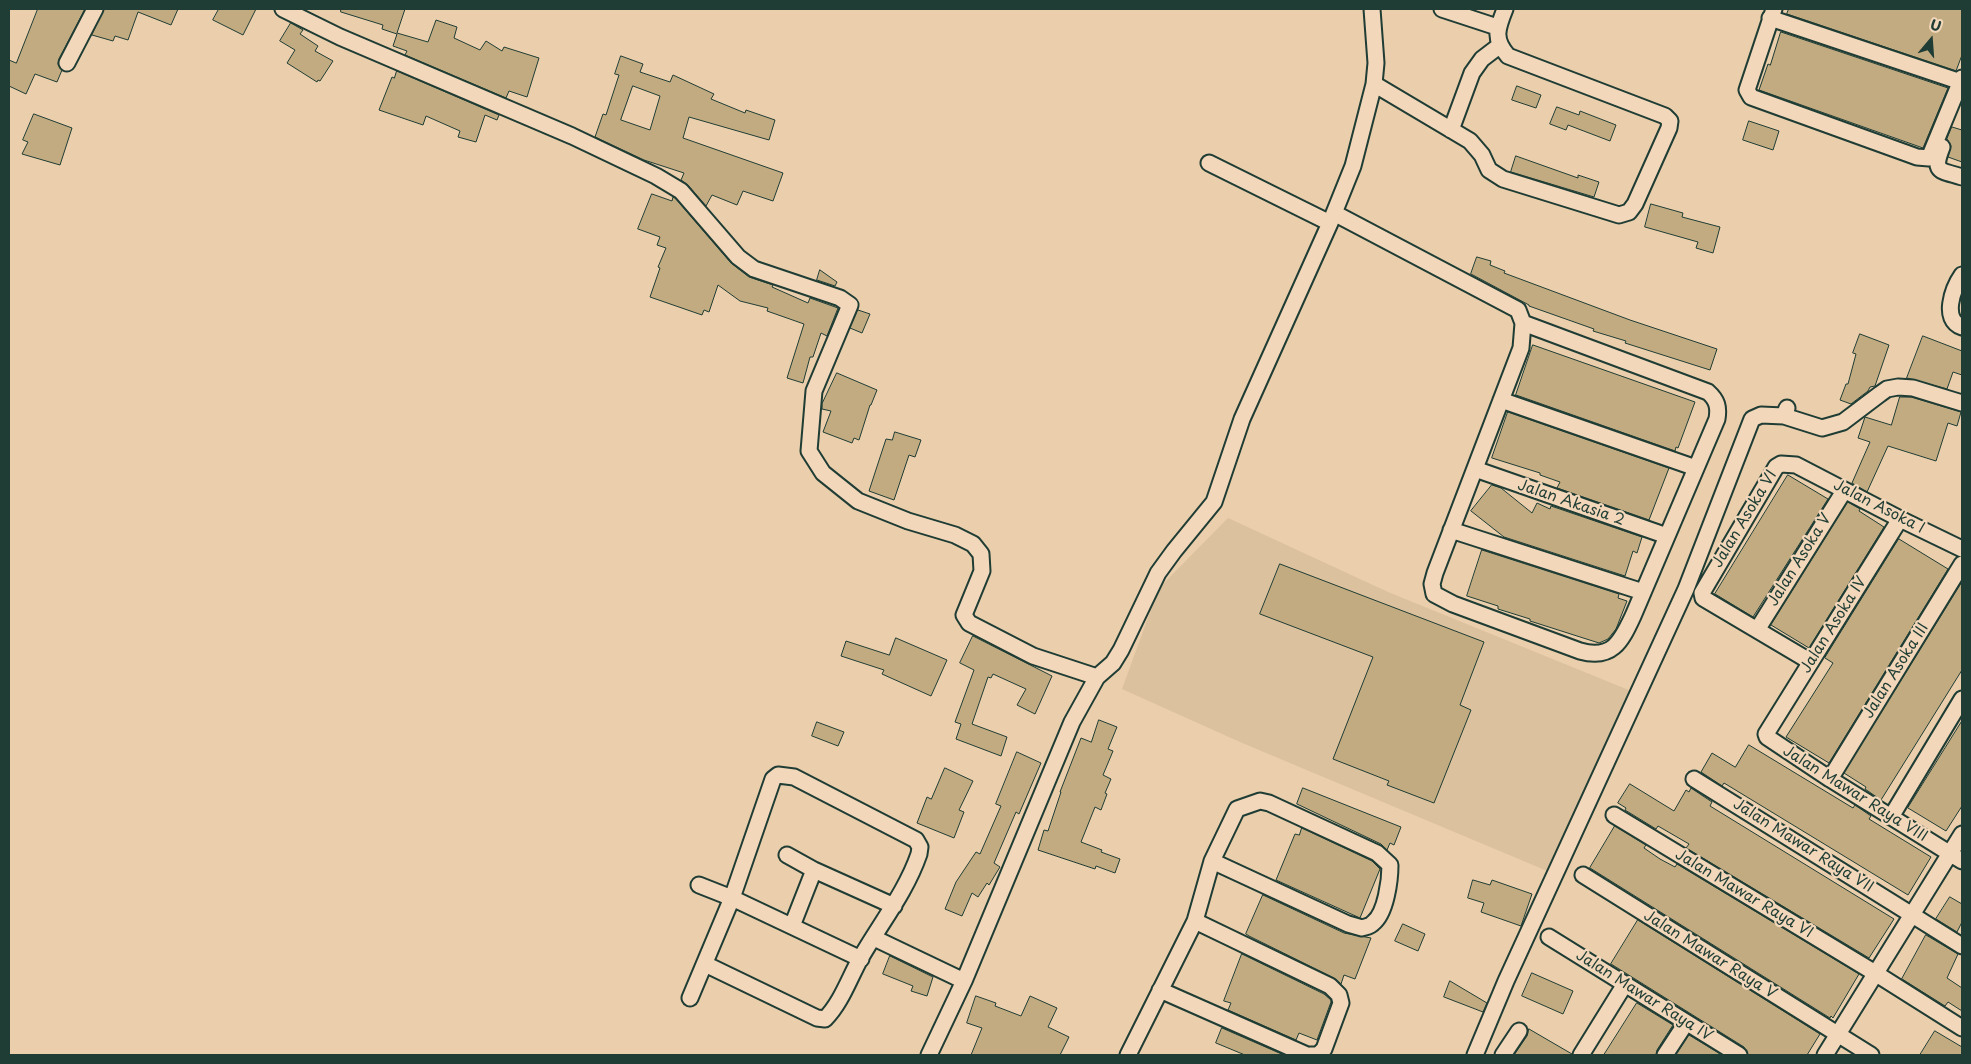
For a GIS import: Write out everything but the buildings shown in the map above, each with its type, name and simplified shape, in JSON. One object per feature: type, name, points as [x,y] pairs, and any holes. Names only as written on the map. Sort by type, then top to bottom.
[{"type":"street","points":[[66,63],[95,9]]},
{"type":"street","points":[[283,9],[340,37],[572,136],[656,176],[681,192],[738,257],[754,269],[840,298],[850,305],[814,391],[809,452],[823,473],[858,501],[908,522],[955,535],[973,544],[981,554],[982,572],[964,615],[969,622],[1033,656],[1097,677]]},
{"type":"street","points":[[929,1055],[964,981],[1072,722],[1097,677],[1113,663],[1121,650],[1158,573],[1214,502],[1242,419],[1332,218],[1353,166],[1374,84],[1376,63],[1372,9]]},
{"type":"street","points":[[1442,9],[1497,27]]},
{"type":"street","points":[[1374,84],[1470,141],[1482,155],[1489,170],[1503,179],[1619,215],[1629,212],[1635,204],[1669,128],[1670,121],[1665,116],[1508,56],[1499,46],[1497,27],[1505,9]]},
{"type":"street","points":[[1772,14],[1961,80],[1929,158],[1906,153],[1751,96],[1747,90],[1772,14]]},
{"type":"street","points":[[1451,130],[1472,74],[1482,59],[1499,46]]},
{"type":"street","points":[[1962,107],[1959,106],[1936,162],[1941,170],[1962,177]]},
{"type":"street","points":[[1209,163],[1332,218],[1518,310],[1523,323],[1521,348],[1435,573],[1432,584],[1434,594],[1443,600],[1580,650],[1594,654],[1606,652],[1622,639],[1643,592],[1717,419],[1717,403],[1708,392],[1523,323]]},
{"type":"street","points":[[1962,275],[1958,280],[1950,304],[1950,316],[1956,325],[1962,327]]},
{"type":"street","points":[[1475,1055],[1506,981],[1686,590],[1752,419],[1761,415],[1786,412],[1822,428],[1843,422],[1887,389],[1898,387],[1913,388],[1962,403]]},
{"type":"street","points":[[1501,400],[1696,468]]},
{"type":"street","name":"Jalan Asoka VI","points":[[1757,630],[1703,598],[1702,593],[1776,467],[1781,464],[1796,465]]},
{"type":"street","name":"Jalan Asoka I","points":[[1796,465],[1844,491],[1962,548]]},
{"type":"street","name":"Jalan Akasia 2","points":[[1475,469],[1667,536]]},
{"type":"street","name":"Jalan Asoka V","points":[[1757,630],[1844,491]]},
{"type":"street","name":"Jalan Asoka IV","points":[[1768,730],[1900,519]]},
{"type":"street","points":[[1451,530],[1643,592]]},
{"type":"street","name":"Jalan Asoka III","points":[[1830,779],[1962,564]]},
{"type":"street","points":[[1757,630],[1811,662]]},
{"type":"street","points":[[1891,817],[1962,699]]},
{"type":"street","name":"Jalan Mawar Raya VIII","points":[[1768,730],[1767,737],[1830,779],[1956,857]]},
{"type":"street","points":[[690,998],[704,964],[732,898],[773,779],[778,775],[784,774],[794,777],[916,840],[920,847],[918,857],[894,906],[861,958],[832,1012],[826,1019],[817,1018],[704,964]]},
{"type":"street","name":"Jalan Mawar Raya VII","points":[[1694,779],[1962,946]]},
{"type":"street","points":[[1131,1054],[1160,990],[1195,921],[1212,861],[1237,809],[1260,801],[1268,803],[1377,853],[1390,865],[1390,882],[1382,911],[1374,923],[1362,928],[1348,924],[1212,861]]},
{"type":"street","name":"Jalan Mawar Raya VI","points":[[1614,815],[1962,1028]]},
{"type":"street","points":[[1826,1055],[1912,914],[1956,857],[1962,834]]},
{"type":"street","points":[[788,855],[814,870],[894,906]]},
{"type":"street","points":[[792,926],[814,870]]},
{"type":"street","name":"Jalan Mawar Raya V","points":[[1583,875],[1870,1055]]},
{"type":"street","points":[[699,885],[732,898],[861,958]]},
{"type":"street","points":[[1160,990],[1309,1055],[1318,1055],[1324,1049],[1341,1002],[1340,995],[1330,986],[1195,921]]},
{"type":"street","name":"Jalan Mawar Raya IV","points":[[1549,937],[1739,1055]]},
{"type":"street","points":[[874,938],[964,981]]},
{"type":"street","points":[[1581,1055],[1626,984]]},
{"type":"street","points":[[1665,1055],[1686,1023]]},
{"type":"street","points":[[1503,1055],[1519,1031]]},
{"type":"shaded area","points":[[1228,518],[1388,592],[1636,693],[1564,878],[1240,742],[1122,689],[1159,588]]}]
